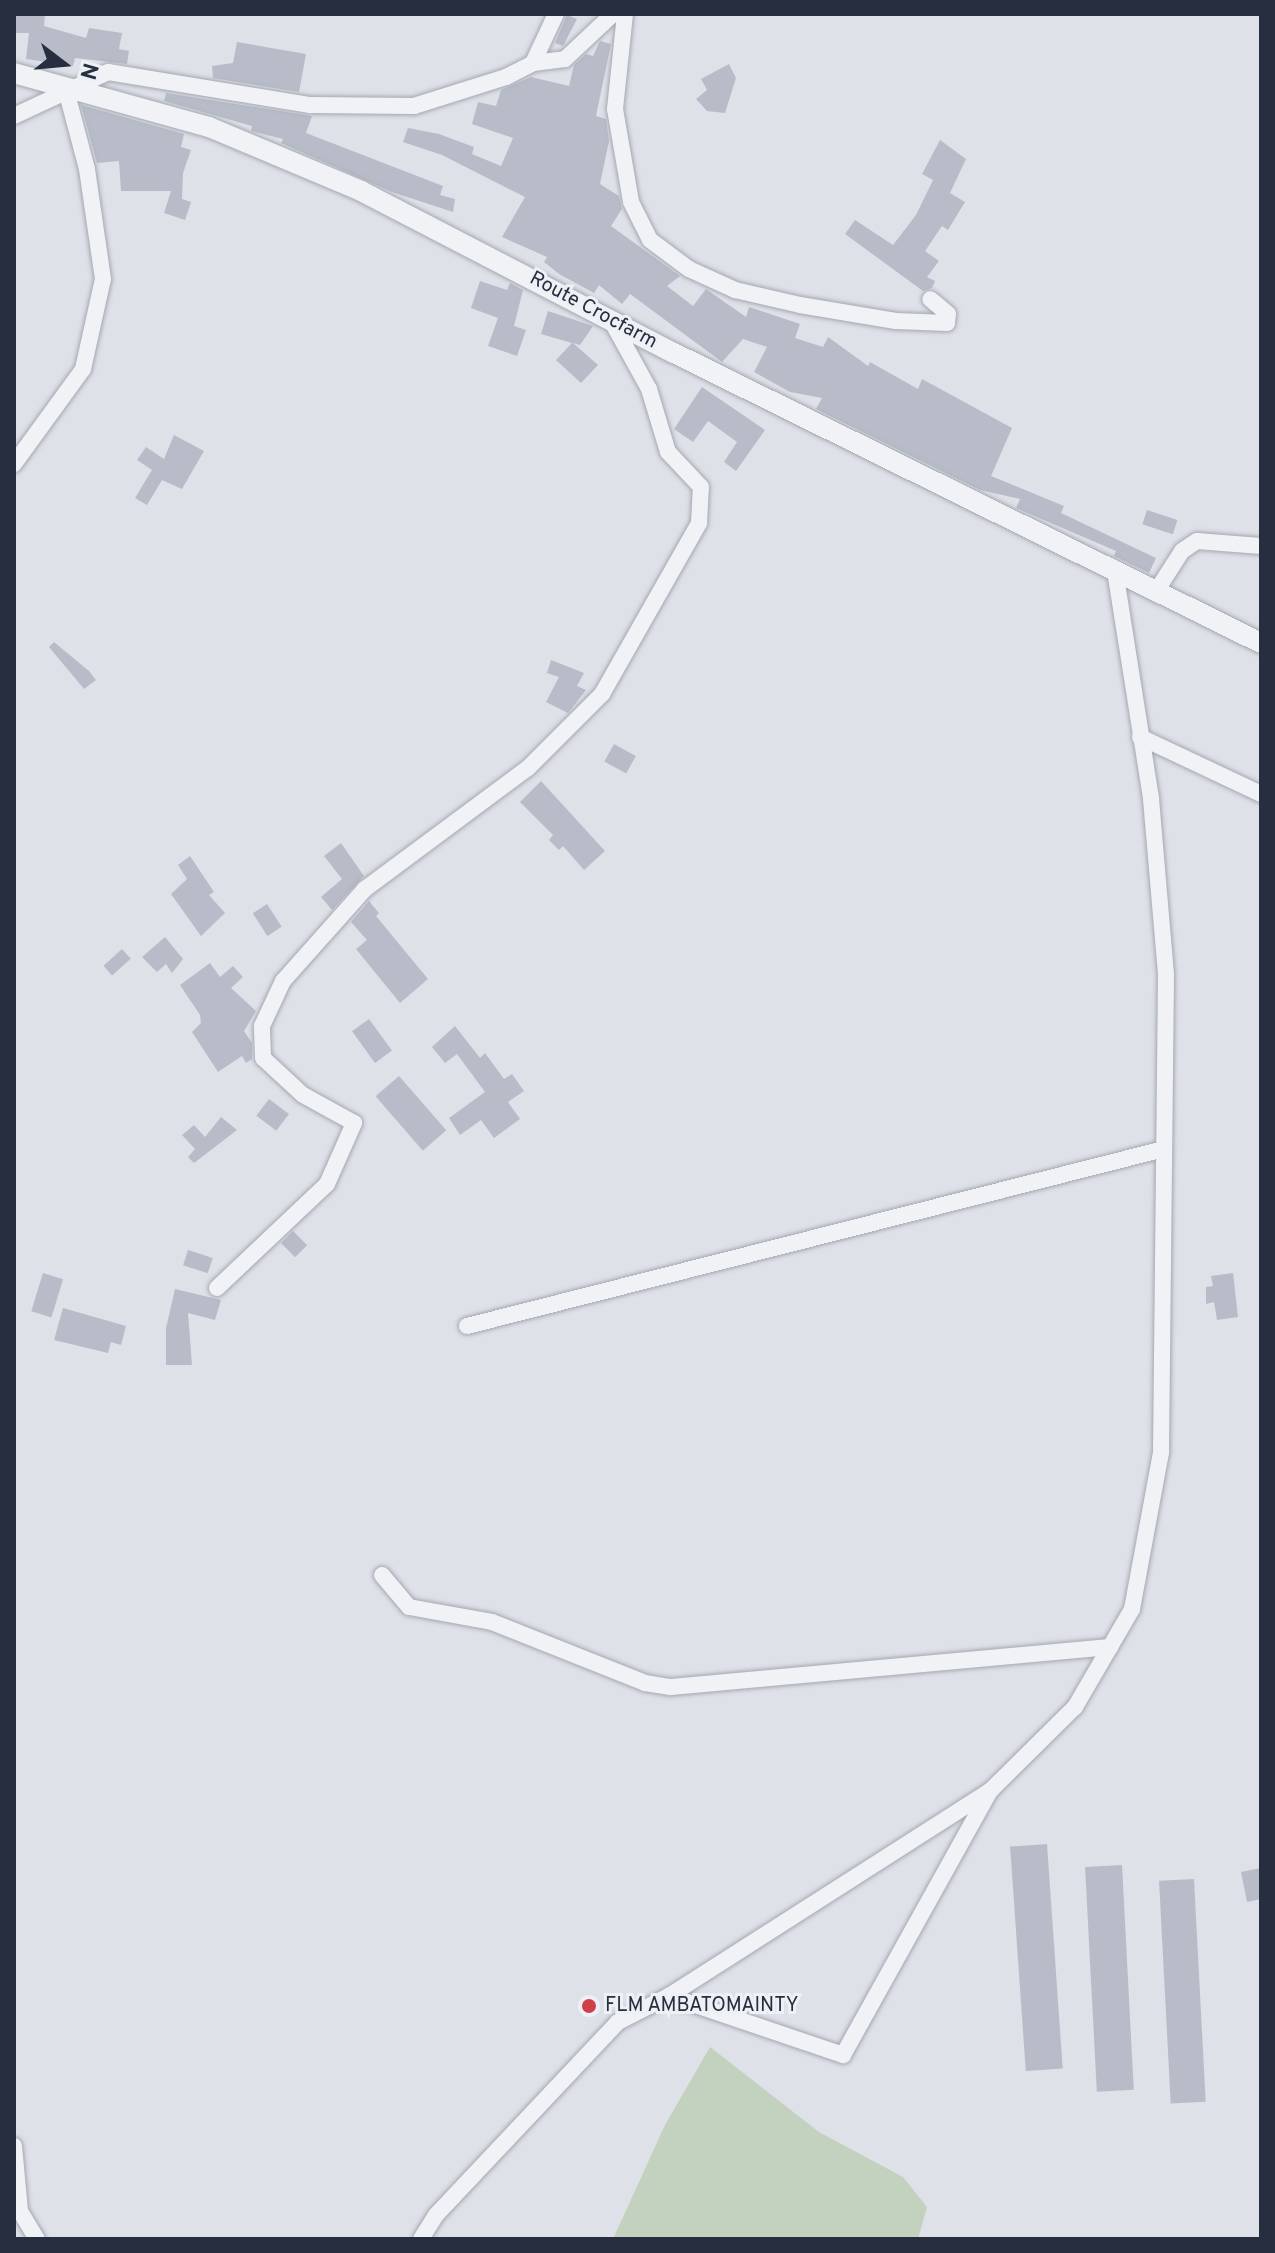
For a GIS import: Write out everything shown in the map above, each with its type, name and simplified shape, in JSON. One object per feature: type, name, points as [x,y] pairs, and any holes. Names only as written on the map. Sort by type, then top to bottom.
[{"type":"street","points":[[533,63],[556,14]]},
{"type":"street","points":[[14,116],[108,72],[310,105],[414,106],[506,77],[533,63],[565,59],[613,14]]},
{"type":"street","points":[[625,14],[615,109],[631,202],[650,240],[689,269],[735,290],[800,305],[942,326],[948,314],[930,299]]},
{"type":"street","name":"Route Crocfarm","points":[[14,73],[66,90],[209,127],[361,191],[612,322],[1261,643]]},
{"type":"street","points":[[14,464],[83,369],[103,279],[87,169],[66,90]]},
{"type":"street","points":[[217,1288],[327,1184],[354,1123],[303,1095],[263,1058],[262,1026],[283,981],[365,889],[528,768],[602,694],[699,523],[701,487],[668,452],[649,389],[612,322]]},
{"type":"street","points":[[1157,590],[1182,551],[1197,541],[1261,546]]},
{"type":"street","points":[[421,2239],[436,2215],[618,2022],[669,1996],[991,1790],[1075,1707],[1132,1609],[1161,1453],[1166,974],[1140,737],[1115,570]]},
{"type":"street","points":[[1140,737],[1261,794]]},
{"type":"street","points":[[467,1326],[1164,1149]]},
{"type":"street","points":[[382,1575],[409,1607],[492,1622],[645,1683],[671,1687],[1110,1647]]},
{"type":"street","points":[[669,1996],[843,2055],[991,1790]]},
{"type":"street","points":[[14,2146],[20,2211],[37,2239]]},
{"type":"green space","points":[[710,2047],[819,2132],[903,2177],[927,2207],[918,2239],[613,2239],[665,2125]]},
{"type":"building","points":[[14,14],[45,14],[44,26],[86,38],[89,28],[122,33],[119,49],[129,51],[127,64],[75,58],[73,66],[26,59],[29,33],[14,33]]},
{"type":"building","points":[[567,15],[577,19],[563,46],[555,43]]},
{"type":"building","points":[[600,41],[611,44],[596,116],[606,119],[609,141],[600,184],[619,196],[622,209],[611,226],[680,276],[667,286],[693,306],[706,289],[746,317],[749,307],[800,324],[795,338],[823,347],[828,337],[868,366],[870,362],[918,389],[922,379],[1012,428],[991,476],[1064,506],[1061,513],[1156,558],[1149,573],[1114,556],[1116,551],[1016,508],[1020,499],[980,490],[816,409],[822,398],[790,392],[754,372],[767,347],[743,339],[722,362],[630,294],[622,304],[599,285],[594,293],[559,274],[544,262],[547,257],[502,237],[525,197],[442,155],[403,142],[408,128],[439,134],[474,147],[472,154],[501,166],[513,138],[472,124],[478,102],[496,106],[501,90],[531,77],[569,86],[574,65],[586,54],[593,56]]},
{"type":"building","points":[[237,42],[306,54],[299,92],[213,78],[212,66],[233,63]]},
{"type":"building","points":[[729,64],[736,78],[725,113],[707,111],[696,99],[707,90],[701,79]]},
{"type":"building","points":[[166,93],[312,116],[306,133],[443,186],[440,195],[455,199],[453,212],[392,192],[281,143],[283,139],[251,131],[252,126],[164,101]]},
{"type":"building","points":[[81,105],[184,134],[181,147],[191,150],[183,173],[182,199],[191,202],[185,220],[164,213],[171,191],[121,191],[119,161],[97,163]]},
{"type":"building","points":[[940,140],[966,159],[950,193],[965,202],[948,230],[942,226],[925,251],[939,261],[927,277],[935,281],[932,288],[923,291],[845,234],[855,220],[893,245],[916,215],[933,180],[922,174]]},
{"type":"building","points":[[480,281],[507,290],[510,283],[523,290],[514,326],[526,330],[517,356],[488,346],[498,318],[471,308]]},
{"type":"building","points":[[548,311],[593,326],[580,345],[573,343],[598,365],[581,383],[556,360],[572,343],[541,334]]},
{"type":"building","points":[[702,387],[765,430],[736,471],[724,462],[737,442],[708,421],[693,442],[674,429]]},
{"type":"building","points":[[174,435],[204,451],[182,489],[162,480],[147,505],[135,498],[152,470],[137,460],[146,447],[164,459]]},
{"type":"building","points":[[1147,510],[1177,520],[1173,534],[1142,524]]},
{"type":"building","points":[[54,642],[96,680],[84,689],[49,647]]},
{"type":"building","points":[[551,660],[584,673],[577,686],[586,690],[568,713],[546,702],[559,677],[547,673]]},
{"type":"building","points":[[614,744],[636,756],[626,774],[604,761]]},
{"type":"building","points":[[541,781],[605,851],[584,870],[563,846],[559,850],[549,840],[553,835],[520,802]]},
{"type":"building","points":[[341,843],[364,876],[332,910],[321,897],[342,879],[324,856]]},
{"type":"building","points":[[190,856],[214,892],[209,895],[225,913],[201,936],[171,894],[187,879],[178,865]]},
{"type":"building","points":[[369,901],[379,913],[376,916],[428,979],[400,1003],[356,949],[367,940],[351,922]]},
{"type":"building","points":[[267,904],[282,927],[267,936],[253,913]]},
{"type":"building","points":[[165,937],[183,959],[172,973],[166,964],[157,972],[142,957]]},
{"type":"building","points":[[122,949],[131,959],[112,975],[103,966]]},
{"type":"building","points":[[210,963],[220,977],[233,966],[243,977],[231,988],[256,1011],[244,1031],[252,1043],[252,1059],[246,1063],[242,1056],[218,1072],[192,1032],[201,1023],[200,1015],[180,985]]},
{"type":"building","points":[[369,1019],[392,1051],[375,1063],[352,1031]]},
{"type":"building","points":[[455,1026],[480,1058],[485,1053],[504,1079],[512,1074],[524,1091],[508,1102],[520,1119],[494,1138],[481,1120],[460,1135],[449,1118],[485,1092],[457,1054],[445,1063],[432,1047]]},
{"type":"building","points":[[399,1076],[446,1130],[423,1151],[376,1096]]},
{"type":"building","points":[[269,1099],[289,1114],[276,1131],[256,1116]]},
{"type":"building","points":[[221,1117],[237,1130],[194,1163],[188,1157],[195,1149],[182,1135],[194,1125],[205,1137]]},
{"type":"building","points":[[293,1231],[307,1245],[295,1257],[281,1243]]},
{"type":"building","points":[[188,1250],[213,1258],[208,1273],[183,1265]]},
{"type":"building","points":[[43,1273],[63,1279],[51,1317],[31,1311]]},
{"type":"building","points":[[1233,1273],[1238,1317],[1217,1320],[1214,1302],[1206,1304],[1206,1287],[1213,1286],[1211,1276]]},
{"type":"building","points":[[175,1289],[221,1300],[215,1320],[188,1313],[192,1365],[166,1365],[166,1328]]},
{"type":"building","points":[[63,1308],[126,1326],[121,1345],[111,1342],[108,1353],[54,1340]]},
{"type":"building","points":[[1047,1844],[1063,2068],[1026,2071],[1010,1847]]},
{"type":"building","points":[[1122,1865],[1134,2090],[1097,2092],[1085,1867]]},
{"type":"building","points":[[1261,1868],[1261,1899],[1247,1902],[1241,1872]]},
{"type":"building","points":[[1194,1879],[1206,2102],[1171,2104],[1159,1881]]},
{"type":"place","name":"FLM AMBATOMAINTY","points":[[589,2006]]}]
